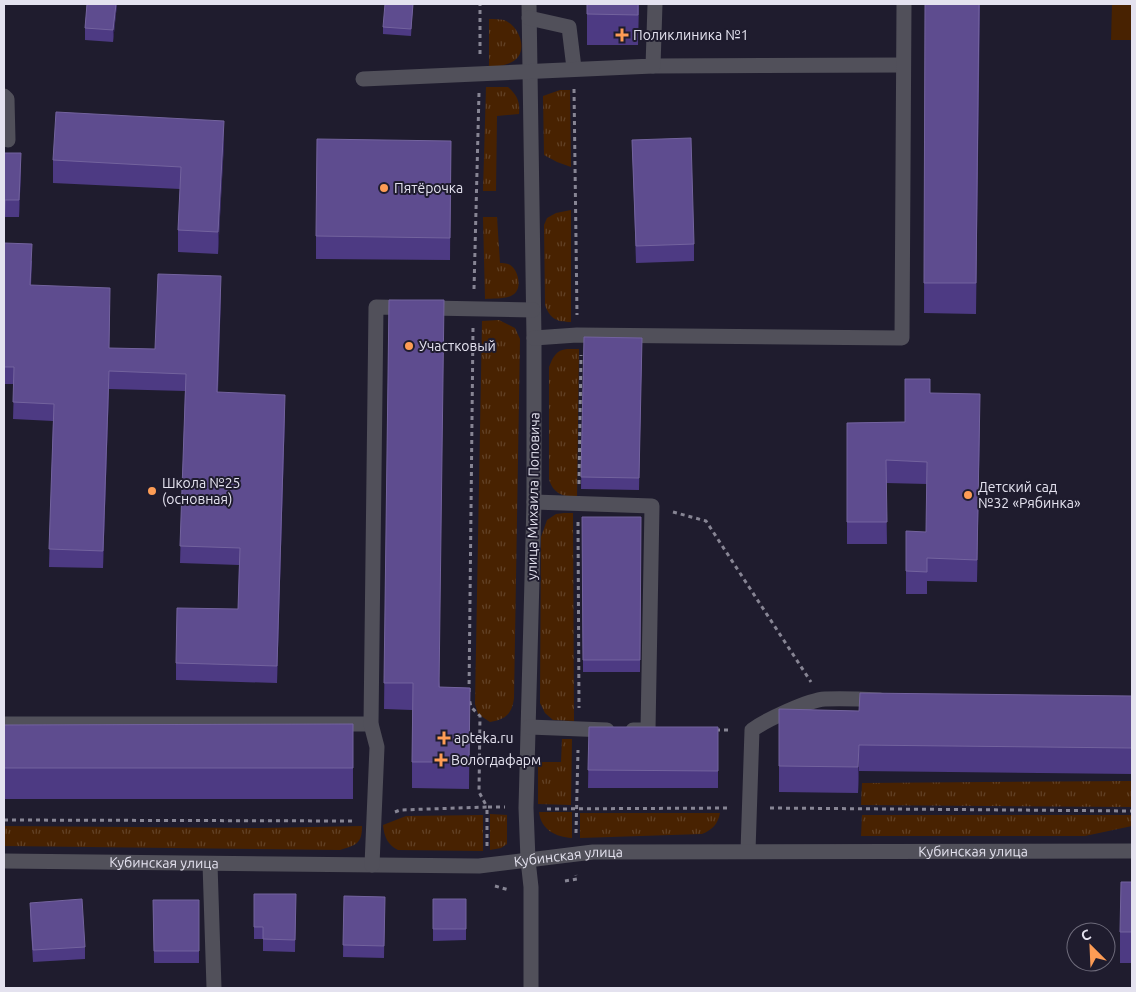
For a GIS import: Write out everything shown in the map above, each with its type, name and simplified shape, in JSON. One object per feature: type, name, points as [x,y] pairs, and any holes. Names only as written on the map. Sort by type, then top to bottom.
[{"type":"street","points":[[653,66],[655,4]]},
{"type":"street","points":[[534,338],[577,335],[902,338],[904,4]]},
{"type":"street","points":[[529,11],[569,27],[574,68]]},
{"type":"street","name":"улица Михаила Поповича","points":[[529,11],[534,338],[534,502],[526,808],[531,886],[530,988]]},
{"type":"street","points":[[363,79],[574,68],[903,65]]},
{"type":"street","points":[[4,96],[7,99],[8,140]]},
{"type":"street","points":[[372,865],[377,747],[371,724],[376,307],[533,310]]},
{"type":"street","points":[[529,727],[648,730],[652,506],[534,502]]},
{"type":"street","points":[[748,851],[752,730],[760,724],[786,712],[822,699],[895,700]]},
{"type":"street","points":[[4,724],[371,724]]},
{"type":"street","name":"Кубинская улица","points":[[4,861],[479,866],[593,852],[1132,851]]},
{"type":"street","points":[[210,864],[214,988]]},
{"type":"path","points":[[480,4],[480,74],[473,310],[469,697],[471,707],[480,716],[478,792],[487,807],[487,849]]},
{"type":"path","points":[[574,68],[577,335],[581,341],[578,503],[579,729],[576,839]]},
{"type":"path","points":[[652,506],[706,521],[822,699]]},
{"type":"path","points":[[714,730],[752,730]]},
{"type":"path","points":[[4,820],[360,822],[400,810],[505,807]]},
{"type":"path","points":[[544,808],[1132,811]]},
{"type":"path","points":[[565,881],[577,879],[576,872]]},
{"type":"path","points":[[489,884],[509,890]]},
{"type":"green space","points":[[1112,4],[1132,5],[1132,40],[1111,40]]},
{"type":"green space","points":[[489,19],[504,20],[513,26],[521,41],[521,52],[512,62],[489,68]]},
{"type":"green space","points":[[486,87],[508,87],[518,99],[519,106],[519,114],[497,116],[496,191],[483,191]]},
{"type":"green space","points":[[560,90],[570,90],[571,167],[544,155],[543,96]]},
{"type":"green space","points":[[571,210],[571,322],[555,319],[549,314],[545,305],[544,225],[547,218],[556,213]]},
{"type":"green space","points":[[483,217],[497,217],[500,263],[506,263],[511,266],[518,276],[518,289],[513,295],[485,299]]},
{"type":"green space","points":[[499,320],[515,328],[520,339],[514,698],[512,708],[507,715],[490,722],[478,714],[475,704],[482,321]]},
{"type":"green space","points":[[567,349],[579,349],[577,497],[560,494],[553,488],[549,479],[549,367],[555,355]]},
{"type":"green space","points":[[573,513],[574,721],[553,720],[545,713],[540,703],[541,537],[547,520],[556,514]]},
{"type":"green space","points":[[562,739],[572,739],[571,805],[538,804],[538,762],[561,762]]},
{"type":"green space","points":[[1132,781],[1132,807],[861,805],[862,783]]},
{"type":"green space","points":[[539,812],[572,812],[572,838],[560,836],[546,828]]},
{"type":"green space","points":[[580,813],[720,813],[714,826],[702,834],[580,838]]},
{"type":"green space","points":[[490,814],[507,815],[507,844],[501,848],[490,850]]},
{"type":"green space","points":[[483,815],[483,851],[398,850],[389,843],[383,825],[406,816]]},
{"type":"green space","points":[[862,815],[1132,815],[1132,826],[1085,836],[861,836]]},
{"type":"green space","points":[[4,826],[259,828],[362,826],[362,832],[357,843],[340,850],[4,846]]},
{"type":"building","points":[[87,4],[116,4],[113,30],[85,28]]},
{"type":"building","points":[[385,4],[413,4],[411,29],[383,27]]},
{"type":"building","points":[[587,4],[638,4],[638,15],[587,14]]},
{"type":"building","points":[[925,4],[979,4],[976,283],[924,283]]},
{"type":"building","points":[[56,112],[224,121],[218,232],[178,230],[181,167],[53,160]]},
{"type":"building","points":[[691,138],[694,244],[636,246],[632,140]]},
{"type":"building","name":"Пятёрочка","points":[[317,139],[451,141],[450,238],[316,236]]},
{"type":"building","points":[[4,153],[21,153],[19,200],[5,200],[4,237]]},
{"type":"building","points":[[4,243],[32,244],[30,285],[110,288],[109,348],[155,349],[158,274],[221,276],[217,392],[285,395],[277,666],[176,663],[177,608],[238,609],[240,548],[180,546],[186,374],[109,371],[103,551],[49,549],[54,404],[13,402],[14,367],[4,367]]},
{"type":"building","points":[[389,300],[444,300],[439,687],[470,688],[469,762],[412,762],[413,683],[384,683]]},
{"type":"building","points":[[584,337],[642,338],[639,478],[581,477]]},
{"type":"building","points":[[905,379],[930,379],[930,393],[980,394],[977,560],[927,558],[927,572],[906,571],[906,531],[926,532],[927,462],[886,460],[887,522],[847,522],[847,423],[905,422]]},
{"type":"building","points":[[582,517],[641,517],[640,660],[583,660]]},
{"type":"building","points":[[860,693],[1132,696],[1132,748],[859,745],[858,767],[779,766],[779,709],[859,711]]},
{"type":"building","points":[[353,724],[353,768],[4,768],[4,725]]},
{"type":"building","points":[[589,727],[718,727],[718,771],[588,770]]},
{"type":"building","points":[[1121,882],[1132,882],[1132,932],[1120,932]]},
{"type":"building","points":[[254,894],[296,894],[295,940],[263,939],[263,927],[254,927]]},
{"type":"building","points":[[344,896],[385,897],[384,946],[343,945]]},
{"type":"building","points":[[82,899],[85,947],[33,950],[30,903]]},
{"type":"building","points":[[433,899],[466,899],[466,929],[433,929]]},
{"type":"building","points":[[153,900],[199,900],[199,951],[154,951]]},
{"type":"place","name":"Поликлиника №1","points":[[622,35]]},
{"type":"place","name":"Пятёрочка","points":[[384,188]]},
{"type":"place","name":"Участковый","points":[[409,346]]},
{"type":"place","name":"Школа №25 (основная)","points":[[152,491]]},
{"type":"place","name":"Детский сад №32 «Рябинка»","points":[[968,495]]},
{"type":"place","name":"apteka.ru","points":[[444,738]]},
{"type":"place","name":"Вологдафарм","points":[[441,760]]}]
